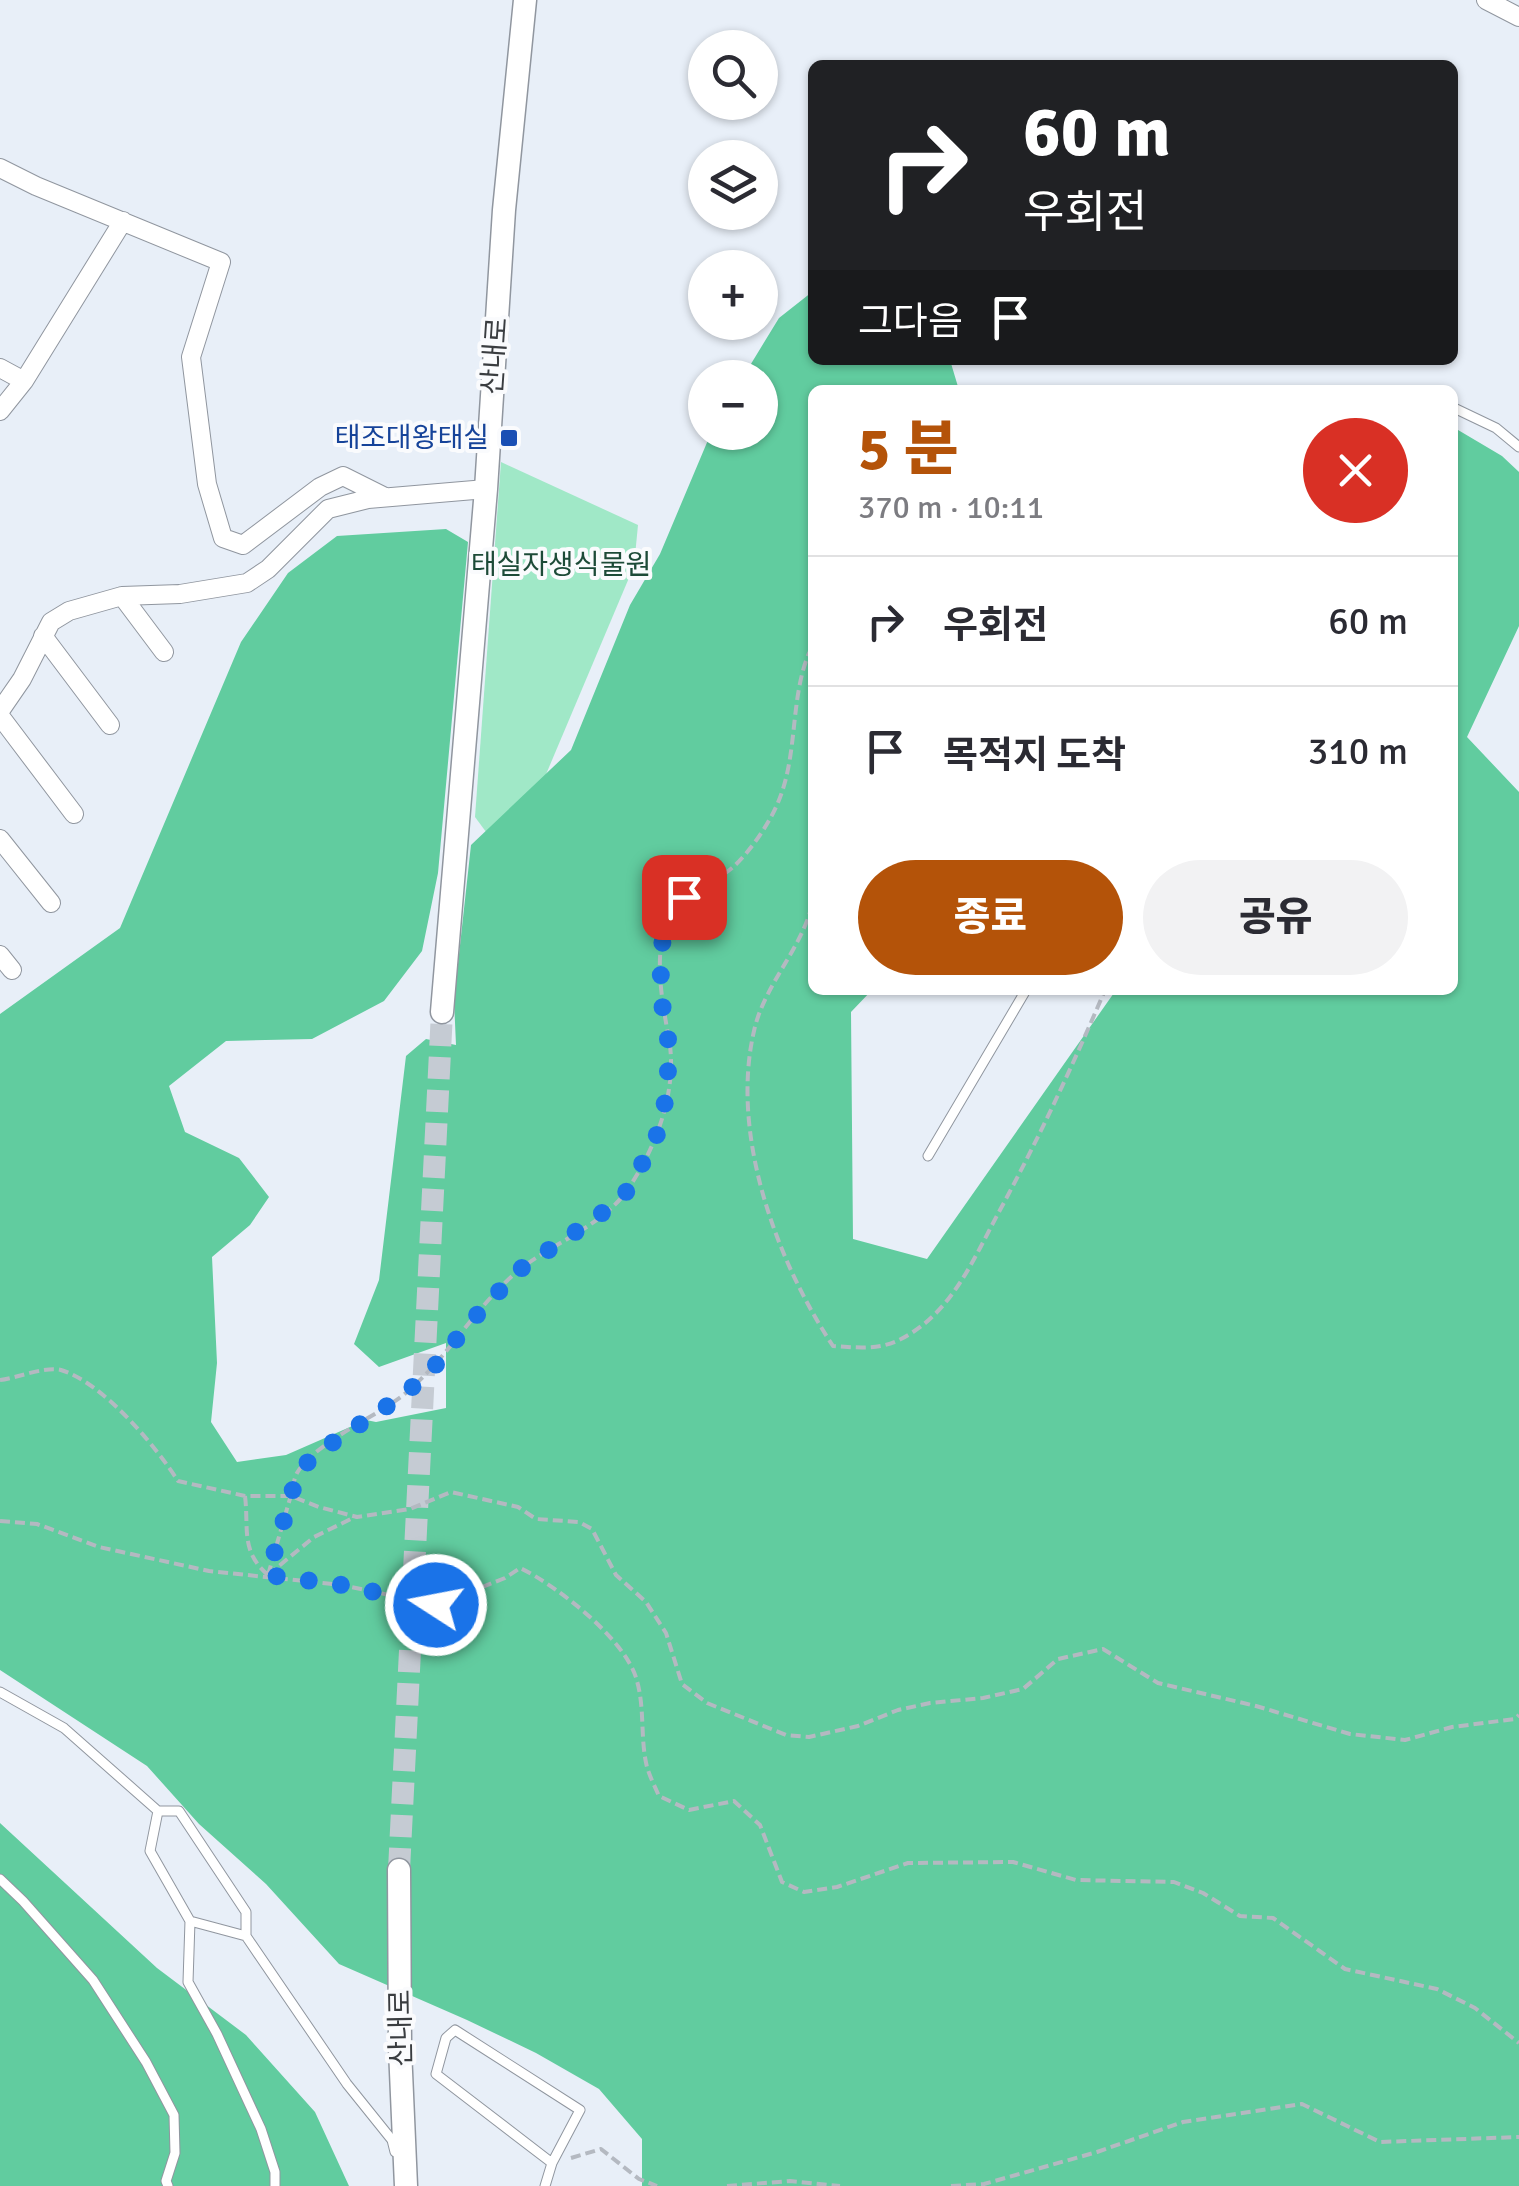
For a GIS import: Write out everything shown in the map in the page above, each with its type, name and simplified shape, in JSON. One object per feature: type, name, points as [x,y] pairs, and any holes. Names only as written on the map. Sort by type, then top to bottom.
[{"type":"street","name":"산내로","points":[[442,1012],[486,489],[504,210],[525,0]]},
{"type":"street","points":[[1486,0],[1519,17]]},
{"type":"street","points":[[0,168],[221,262],[190,357],[207,484],[224,538],[243,544],[320,486],[343,476],[386,497]]},
{"type":"street","points":[[0,412],[123,220]]},
{"type":"street","points":[[0,368],[24,380]]},
{"type":"street","points":[[74,814],[0,713],[22,680],[51,622],[69,611],[122,596],[180,594],[247,583],[268,569],[328,509],[386,497],[486,489]]},
{"type":"street","points":[[122,596],[164,652]]},
{"type":"street","points":[[43,636],[110,725]]},
{"type":"street","points":[[0,839],[50,903]]},
{"type":"street","points":[[0,955],[12,970]]},
{"type":"street","name":"산내로","points":[[399,1870],[405,2186]]},
{"type":"lane","points":[[1458,410],[1496,428],[1519,447]]},
{"type":"lane","points":[[928,1156],[1023,995]]},
{"type":"lane","points":[[0,1692],[64,1728],[158,1811],[179,1812],[246,1912],[246,1936],[347,2084],[392,2140],[405,2186]]},
{"type":"lane","points":[[158,1811],[150,1851],[190,1921],[188,1982],[218,2034],[261,2130],[275,2172],[275,2186]]},
{"type":"lane","points":[[0,1879],[93,1980],[146,2062],[174,2115],[175,2153],[166,2180],[168,2186]]},
{"type":"lane","points":[[190,1921],[246,1936]]},
{"type":"lane","points":[[545,2186],[552,2163],[580,2110],[455,2030],[446,2038],[436,2074],[552,2163]]},
{"type":"path","points":[[268,1575],[298,1472],[317,1453],[405,1394],[445,1356],[462,1331],[519,1270],[625,1194],[655,1141],[664,1110],[670,1051],[660,992],[663,930],[684,897],[730,870],[742,858],[776,807],[791,758],[798,677],[808,654]]},
{"type":"path","points":[[808,923],[778,972],[754,1030],[748,1092],[754,1167],[792,1270],[833,1346],[879,1348],[912,1333],[942,1308],[960,1284],[1043,1130],[1103,995]]},
{"type":"path","points":[[0,1380],[58,1368],[102,1396],[150,1442],[178,1481],[245,1496],[291,1496],[357,1517]]},
{"type":"path","points":[[268,1575],[314,1537],[357,1517],[410,1509],[451,1492],[518,1507],[536,1519],[579,1522],[592,1529],[616,1575],[646,1602],[666,1633],[682,1684],[707,1703],[786,1735],[809,1736],[858,1726],[898,1710],[1023,1689],[1058,1659],[1103,1649],[1158,1683],[1350,1734],[1405,1740],[1452,1726],[1514,1719],[1519,1715]]},
{"type":"path","points":[[245,1496],[245,1542],[256,1564],[268,1575]]},
{"type":"path","points":[[0,1521],[37,1524],[98,1547],[208,1571],[342,1585],[436,1605],[505,1578],[520,1568],[547,1580],[618,1647],[636,1676],[647,1766],[659,1796],[690,1810],[734,1802],[760,1825],[782,1882],[804,1892],[837,1887],[908,1863],[1013,1862],[1076,1880],[1174,1882],[1203,1892],[1240,1916],[1272,1918],[1346,1969],[1436,1989],[1475,2008],[1519,2043]]},
{"type":"path","points":[[951,2186],[984,2184],[1098,2152],[1183,2122],[1302,2104],[1380,2142],[1519,2137]]},
{"type":"path","points":[[552,2163],[600,2149],[639,2178],[657,2186]]},
{"type":"path","points":[[726,2186],[790,2181],[840,2186]]},
{"type":"green space","points":[[808,295],[808,365],[952,365],[958,385],[808,385],[808,995],[867,995],[851,1012],[853,1239],[927,1259],[1112,995],[1458,995],[1458,430],[1502,456],[1519,472],[1519,626],[1467,737],[1519,792],[1519,2186],[642,2186],[642,2139],[599,2089],[536,2053],[339,1964],[266,1884],[199,1824],[147,1766],[0,1670],[0,1014],[120,928],[241,642],[288,573],[337,536],[446,529],[468,542],[438,873],[422,951],[384,1001],[312,1039],[226,1041],[169,1086],[185,1132],[239,1158],[269,1197],[250,1225],[212,1257],[217,1363],[211,1422],[237,1462],[286,1455],[366,1420],[376,1422],[446,1408],[446,1343],[379,1367],[354,1344],[379,1280],[406,1056],[426,1039],[456,1045],[454,1000],[471,845],[571,750],[630,605],[660,554],[704,450],[778,450],[778,360],[753,360],[766,340],[778,340],[778,320]]},
{"type":"green space","name":"태실자생식물원","points":[[501,462],[638,525],[634,566],[517,843],[492,840],[475,817]]},
{"type":"green space","points":[[0,1823],[157,1968],[246,2035],[315,2112],[349,2186],[0,2186]]},
{"type":"tunnel","points":[[399,1870],[442,1012]]},
{"type":"place","name":"태조대왕태실","points":[[509,438]]},
{"type":"route","points":[[436,1605],[342,1585],[268,1575],[298,1472],[317,1453],[405,1394],[445,1356],[462,1331],[519,1270],[625,1194],[655,1141],[664,1110],[670,1051],[660,992],[663,930],[684,897]]}]
